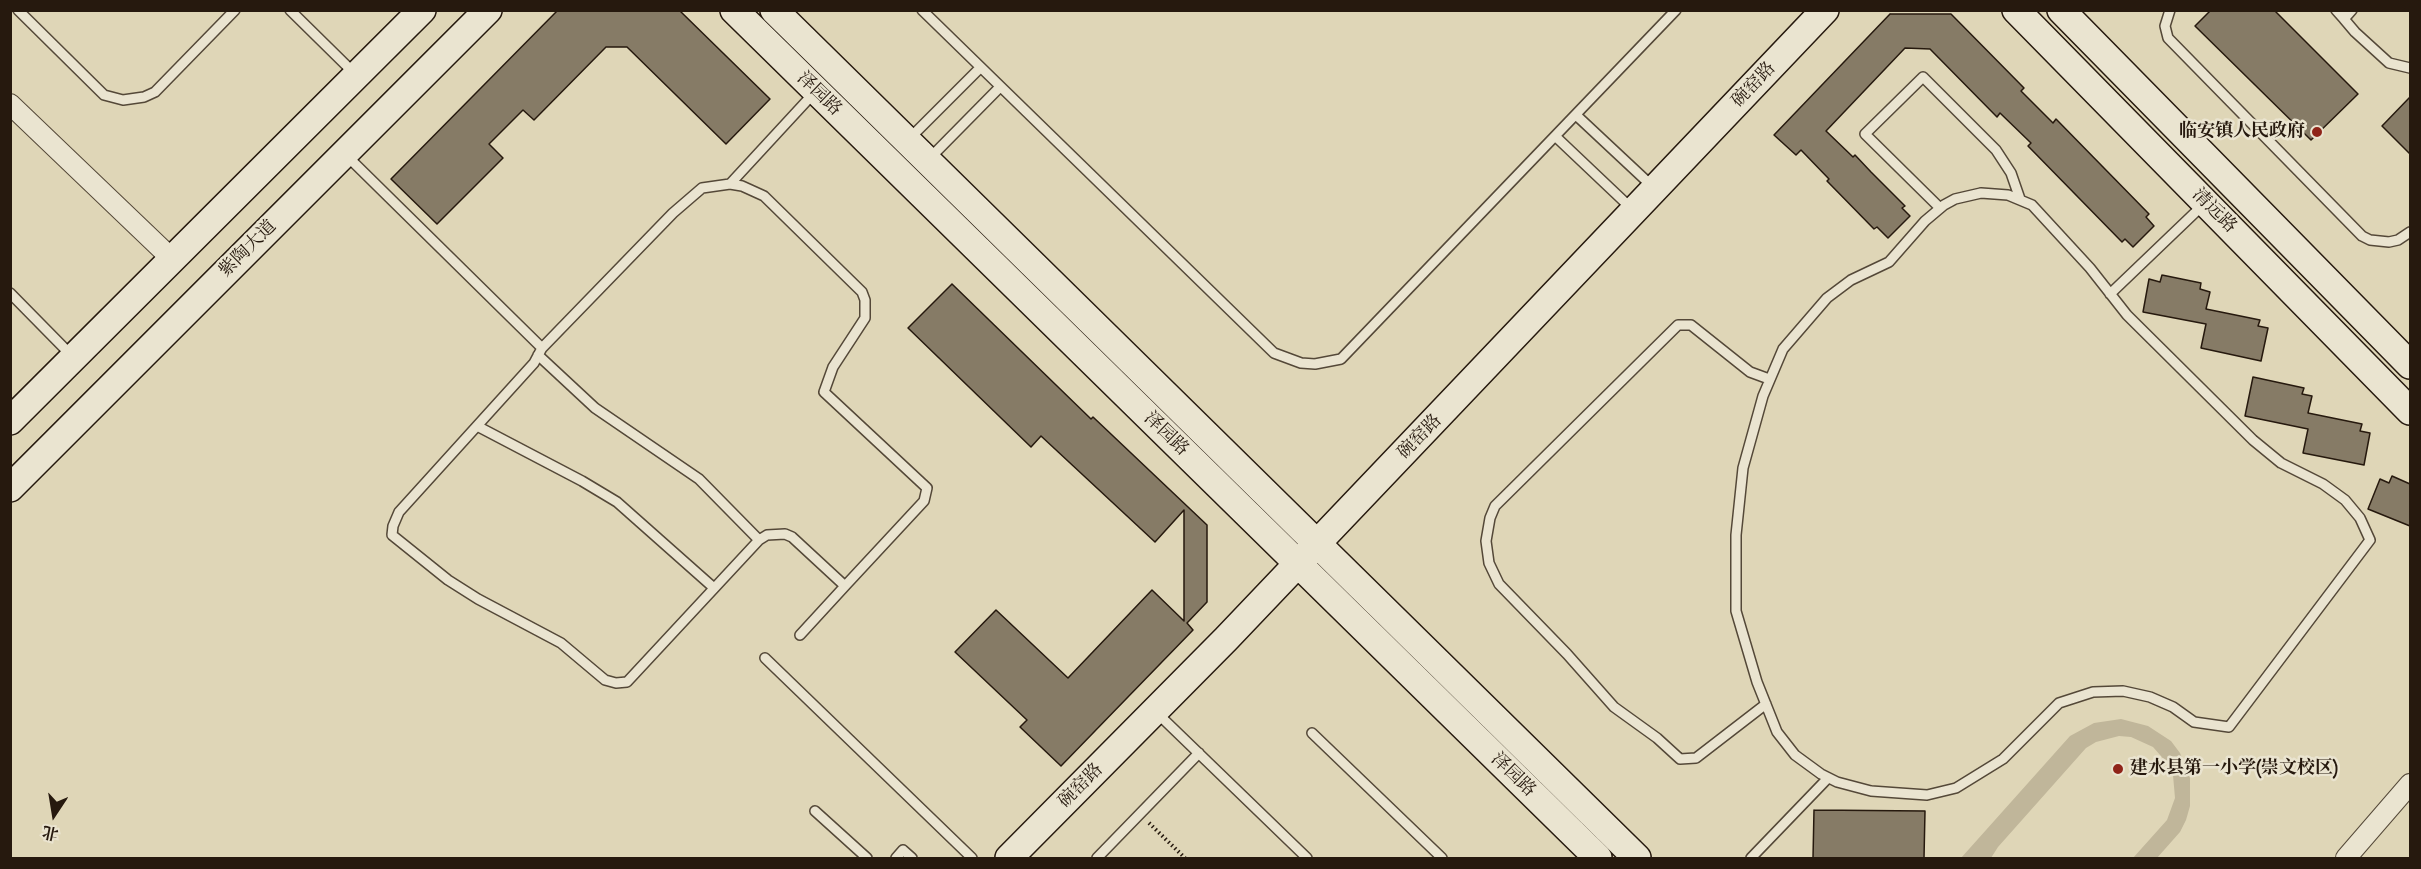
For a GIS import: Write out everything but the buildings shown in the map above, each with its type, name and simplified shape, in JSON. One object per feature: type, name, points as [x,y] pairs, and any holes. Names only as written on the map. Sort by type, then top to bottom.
[{"type":"street","points":[[10,421],[422,10]]},
{"type":"street","name":"紫陶大道","points":[[10,488],[488,10]]},
{"type":"street","name":"泽园路","points":[[734,10],[1594,857]]},
{"type":"street","name":"泽园路","points":[[774,10],[1637,858]]},
{"type":"street","name":"碗窑路","points":[[1009,858],[1299,564],[1825,10]]},
{"type":"street","name":"清远路","points":[[2016,10],[2410,411]]},
{"type":"street","name":"清远路","points":[[2061,10],[2410,365]]},
{"type":"street","points":[[10,104],[172,259]]},
{"type":"street","points":[[2346,858],[2410,784]]},
{"type":"lane","points":[[18,10],[104,95],[123,100],[144,97],[155,92],[235,10]]},
{"type":"lane","points":[[290,10],[357,76]]},
{"type":"lane","points":[[921,10],[1274,352],[1301,363],[1328,363],[1341,359],[1676,10]]},
{"type":"lane","points":[[2170,10],[2165,26],[2168,38],[2362,236],[2370,240],[2389,242],[2398,240],[2410,232]]},
{"type":"lane","points":[[2336,10],[2355,32],[2388,63],[2410,68]]},
{"type":"lane","points":[[2344,19],[2352,10]]},
{"type":"lane","points":[[907,141],[980,68]]},
{"type":"lane","points":[[1940,208],[1865,134],[1923,77],[1996,150],[2012,173],[2020,199]]},
{"type":"lane","points":[[927,161],[1000,87]]},
{"type":"lane","points":[[730,184],[816,91]]},
{"type":"lane","points":[[1576,115],[1655,189]]},
{"type":"lane","points":[[1555,136],[1634,211]]},
{"type":"lane","points":[[344,154],[595,408],[699,479],[759,540]]},
{"type":"lane","points":[[800,634],[845,586],[924,501],[927,488],[824,392],[833,367],[865,318],[866,300],[862,292],[764,196],[748,188],[730,184],[720,183],[702,188],[673,213],[540,352],[534,363],[399,512],[392,535],[448,579],[489,605],[553,638],[582,658],[605,680],[616,683],[627,682],[759,540],[773,534],[792,537],[845,586]]},
{"type":"lane","points":[[1981,193],[2008,195],[2020,199],[2032,205],[2127,315],[2253,440],[2281,463],[2323,484],[2345,500],[2360,518],[2370,540],[2229,727],[2194,722],[2173,707],[2150,697],[2123,691],[2092,692],[2059,703],[2003,759],[1956,788],[1927,795],[1888,794],[1854,788],[1828,778],[1805,764],[1785,744],[1777,732],[1766,704],[1736,611],[1736,535],[1743,468],[1769,379],[1783,349],[1827,298],[1851,280],[1889,262],[1929,216],[1955,199],[1981,193]]},
{"type":"lane","points":[[2110,294],[2206,203]]},
{"type":"lane","points":[[10,293],[74,358]]},
{"type":"lane","points":[[1766,704],[1696,758],[1680,759],[1657,738],[1614,707],[1567,654],[1499,584],[1489,563],[1486,541],[1490,518],[1495,506],[1678,325],[1691,325],[1750,372],[1769,379]]},
{"type":"lane","points":[[477,426],[617,502],[714,588]]},
{"type":"lane","points":[[765,658],[972,858]]},
{"type":"lane","points":[[1155,711],[1307,858]]},
{"type":"lane","points":[[1312,732],[1442,858]]},
{"type":"lane","points":[[1097,858],[1199,753]]},
{"type":"lane","points":[[1751,858],[1828,778]]},
{"type":"lane","points":[[815,811],[867,858]]},
{"type":"lane","points":[[896,858],[903,850],[912,858]]},
{"type":"path","points":[[1140,814],[1185,858]]},
{"type":"shaded area","points":[[2121,719],[2148,726],[2171,741],[2180,753],[2190,778],[2190,806],[2186,820],[2180,832],[2157,858],[2133,858],[2167,820],[2175,798],[2173,775],[2168,764],[2153,747],[2131,737],[2119,736],[2096,742],[2086,748],[1998,847],[1991,858],[1961,858],[2070,736],[2094,723]]},
{"type":"place","name":"临安镇人民政府","points":[[2317,132]]},
{"type":"place","name":"建水县第一小学(崇文校区)","points":[[2118,769]]}]
